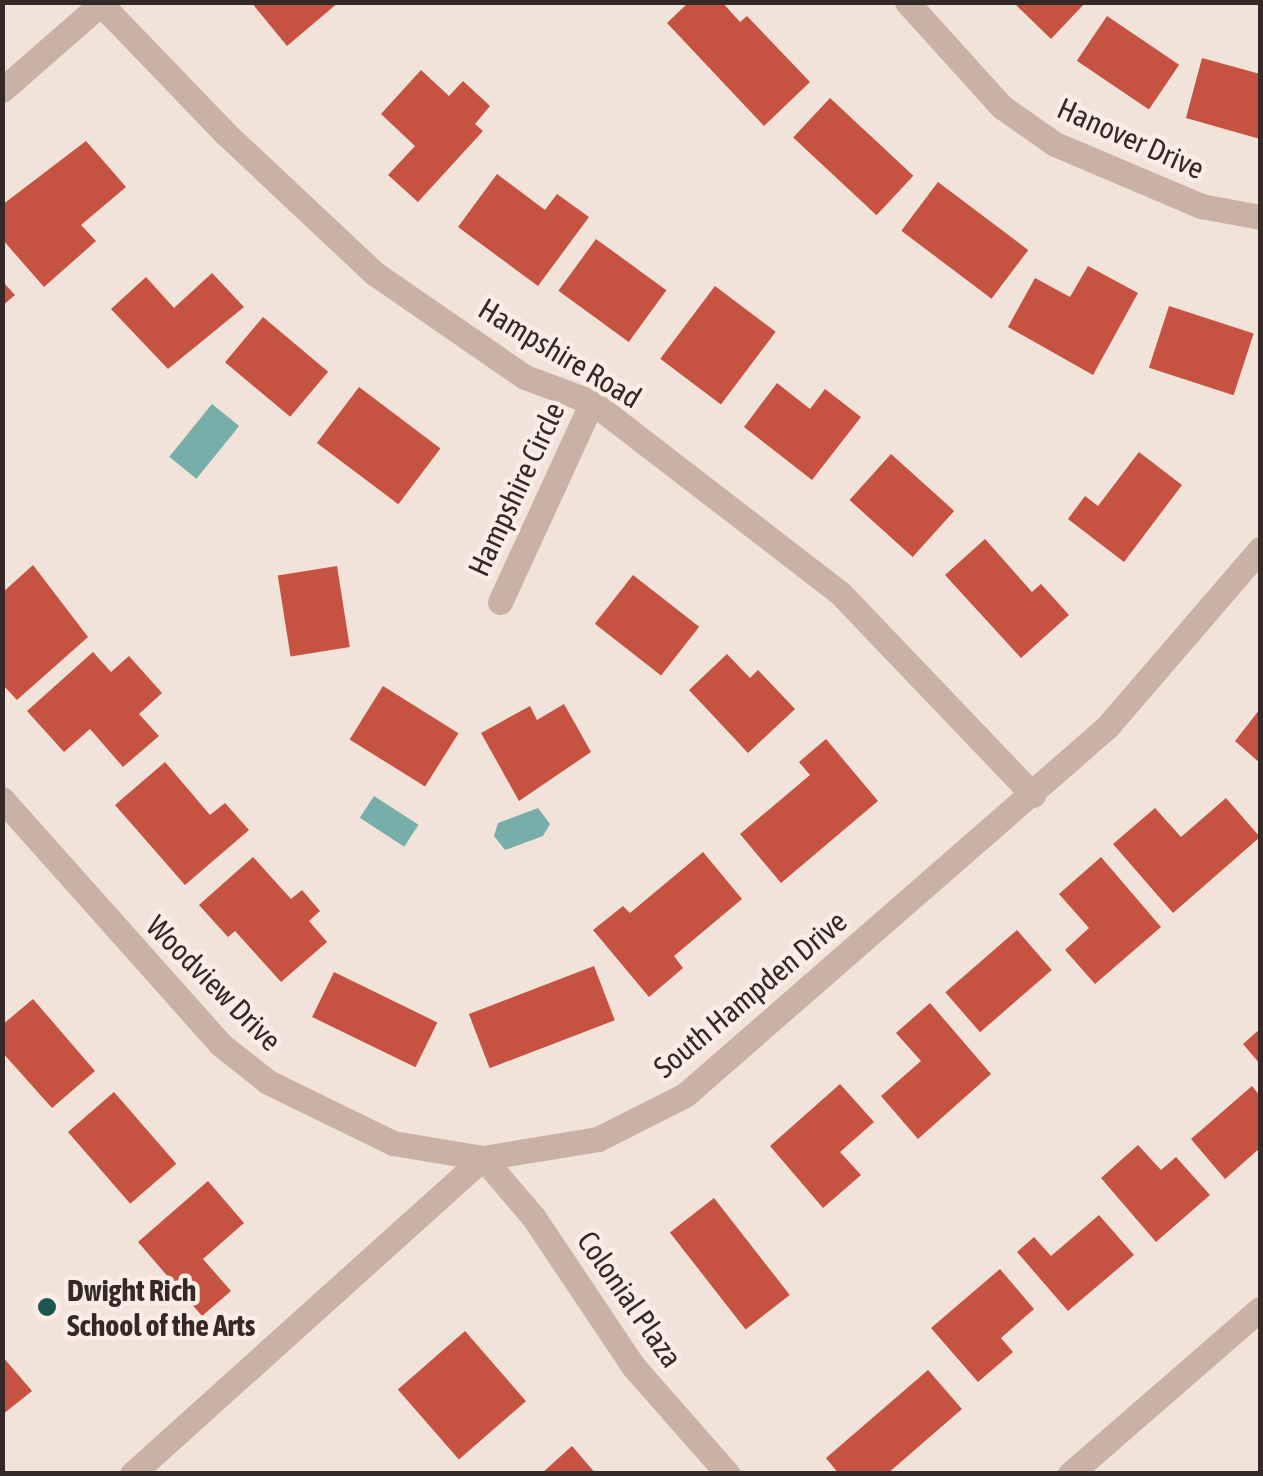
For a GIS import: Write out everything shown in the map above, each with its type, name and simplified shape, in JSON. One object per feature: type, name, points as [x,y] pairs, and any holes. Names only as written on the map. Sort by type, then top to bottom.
[{"type":"street","name":"Hanover Drive","points":[[908,2],[1002,108],[1054,144],[1202,206],[1260,218]]},
{"type":"street","points":[[2,90],[102,3]]},
{"type":"street","name":"Hampshire Road","points":[[102,3],[225,133],[374,274],[524,377],[592,402],[841,594],[1033,794]]},
{"type":"street","name":"Hampshire Circle","points":[[500,602],[592,402]]},
{"type":"street","name":"South Hampden Drive","points":[[484,1158],[598,1139],[685,1096],[1033,794],[1185,643],[1260,549]]},
{"type":"street","name":"Woodview Drive","points":[[2,799],[174,996],[268,1082],[393,1143],[484,1158]]},
{"type":"street","points":[[132,1474],[484,1158]]},
{"type":"street","name":"Colonial Plaza","points":[[484,1158],[534,1218],[634,1366],[728,1474]]},
{"type":"street","points":[[1070,1474],[1260,1309]]},
{"type":"water","points":[[212,404],[239,426],[196,479],[169,457]]},
{"type":"water","points":[[374,796],[418,825],[404,847],[360,818]]},
{"type":"water","points":[[538,808],[550,824],[543,836],[505,850],[494,836],[498,823]]},
{"type":"building","points":[[251,2],[339,2],[287,46]]},
{"type":"building","points":[[689,2],[722,2],[740,22],[747,16],[810,82],[764,126],[667,23]]},
{"type":"building","points":[[1013,2],[1086,2],[1051,39]]},
{"type":"building","points":[[1107,16],[1179,65],[1149,109],[1077,61]]},
{"type":"building","points":[[1202,58],[1260,74],[1260,139],[1186,118]]},
{"type":"building","points":[[421,70],[449,96],[463,81],[490,106],[475,124],[483,131],[418,202],[388,175],[415,146],[381,114]]},
{"type":"building","points":[[830,98],[913,176],[877,215],[793,137]]},
{"type":"building","points":[[86,141],[126,187],[81,225],[96,241],[44,287],[2,239],[2,205]]},
{"type":"building","points":[[497,174],[545,210],[557,194],[589,217],[538,286],[458,227]]},
{"type":"building","points":[[938,182],[1028,250],[992,299],[901,231]]},
{"type":"building","points":[[596,239],[666,290],[629,342],[558,291]]},
{"type":"building","points":[[1088,266],[1138,293],[1093,375],[1008,327],[1035,278],[1070,297]]},
{"type":"building","points":[[212,273],[244,307],[168,369],[111,309],[146,277],[174,308]]},
{"type":"building","points":[[2,281],[15,295],[2,306]]},
{"type":"building","points":[[715,286],[776,332],[721,404],[660,359]]},
{"type":"building","points":[[1169,306],[1254,334],[1234,395],[1149,368]]},
{"type":"building","points":[[263,317],[328,372],[290,417],[225,362]]},
{"type":"building","points":[[777,383],[810,409],[825,389],[861,417],[812,480],[744,427]]},
{"type":"building","points":[[359,387],[440,448],[398,504],[317,443]]},
{"type":"building","points":[[1139,452],[1182,485],[1124,562],[1068,519],[1085,496],[1098,506]]},
{"type":"building","points":[[891,454],[954,511],[913,557],[850,500]]},
{"type":"building","points":[[985,539],[1032,592],[1041,584],[1069,615],[1021,658],[945,575]]},
{"type":"building","points":[[33,565],[88,637],[17,700],[2,684],[2,593]]},
{"type":"building","points":[[337,566],[350,647],[291,656],[278,575]]},
{"type":"building","points":[[633,575],[699,627],[661,676],[595,624]]},
{"type":"building","points":[[93,652],[111,672],[129,656],[162,693],[139,714],[159,736],[123,767],[90,729],[64,752],[27,711]]},
{"type":"building","points":[[727,654],[750,678],[758,670],[795,709],[748,753],[689,690]]},
{"type":"building","points":[[383,686],[458,733],[425,787],[350,739]]},
{"type":"building","points":[[564,704],[591,752],[519,801],[481,733],[530,706],[537,720]]},
{"type":"building","points":[[1260,709],[1260,763],[1235,741]]},
{"type":"building","points":[[826,739],[878,801],[781,883],[740,834],[810,775],[799,762]]},
{"type":"building","points":[[165,762],[210,815],[225,803],[249,830],[185,885],[115,805]]},
{"type":"building","points":[[1226,798],[1260,837],[1173,913],[1113,844],[1155,808],[1181,837]]},
{"type":"building","points":[[703,852],[742,899],[674,956],[683,968],[649,997],[593,930],[623,906],[630,913]]},
{"type":"building","points":[[253,857],[291,899],[302,890],[320,911],[309,921],[327,942],[281,982],[235,931],[228,937],[199,905]]},
{"type":"building","points":[[1101,857],[1161,927],[1095,984],[1065,950],[1089,928],[1059,894]]},
{"type":"building","points":[[1017,930],[1052,970],[980,1032],[945,992]]},
{"type":"building","points":[[594,966],[615,1020],[490,1068],[469,1014]]},
{"type":"building","points":[[334,972],[437,1022],[415,1067],[312,1017]]},
{"type":"building","points":[[33,999],[95,1071],[52,1108],[2,1052],[2,1025]]},
{"type":"building","points":[[930,1003],[991,1074],[918,1139],[881,1096],[921,1061],[896,1033]]},
{"type":"building","points":[[1260,1029],[1260,1064],[1243,1044]]},
{"type":"building","points":[[840,1084],[874,1122],[840,1152],[861,1175],[823,1208],[770,1146]]},
{"type":"building","points":[[1252,1086],[1260,1096],[1260,1148],[1225,1179],[1191,1139]]},
{"type":"building","points":[[114,1092],[176,1164],[130,1204],[68,1132]]},
{"type":"building","points":[[1138,1145],[1161,1170],[1176,1157],[1210,1195],[1156,1242],[1101,1178]]},
{"type":"building","points":[[208,1181],[244,1223],[203,1259],[231,1291],[202,1316],[138,1242]]},
{"type":"building","points":[[714,1198],[790,1295],[746,1329],[670,1232]]},
{"type":"building","points":[[1099,1215],[1134,1255],[1068,1311],[1017,1252],[1034,1237],[1051,1256]]},
{"type":"building","points":[[1000,1269],[1034,1309],[1001,1338],[1013,1352],[978,1382],[931,1328]]},
{"type":"building","points":[[465,1331],[526,1401],[459,1460],[398,1389]]},
{"type":"building","points":[[2,1356],[32,1391],[2,1415]]},
{"type":"building","points":[[928,1370],[962,1409],[887,1474],[839,1474],[826,1458]]},
{"type":"building","points":[[572,1446],[596,1474],[541,1474]]},
{"type":"place","name":"Dwight Rich School of the Arts","points":[[47,1307]]}]
